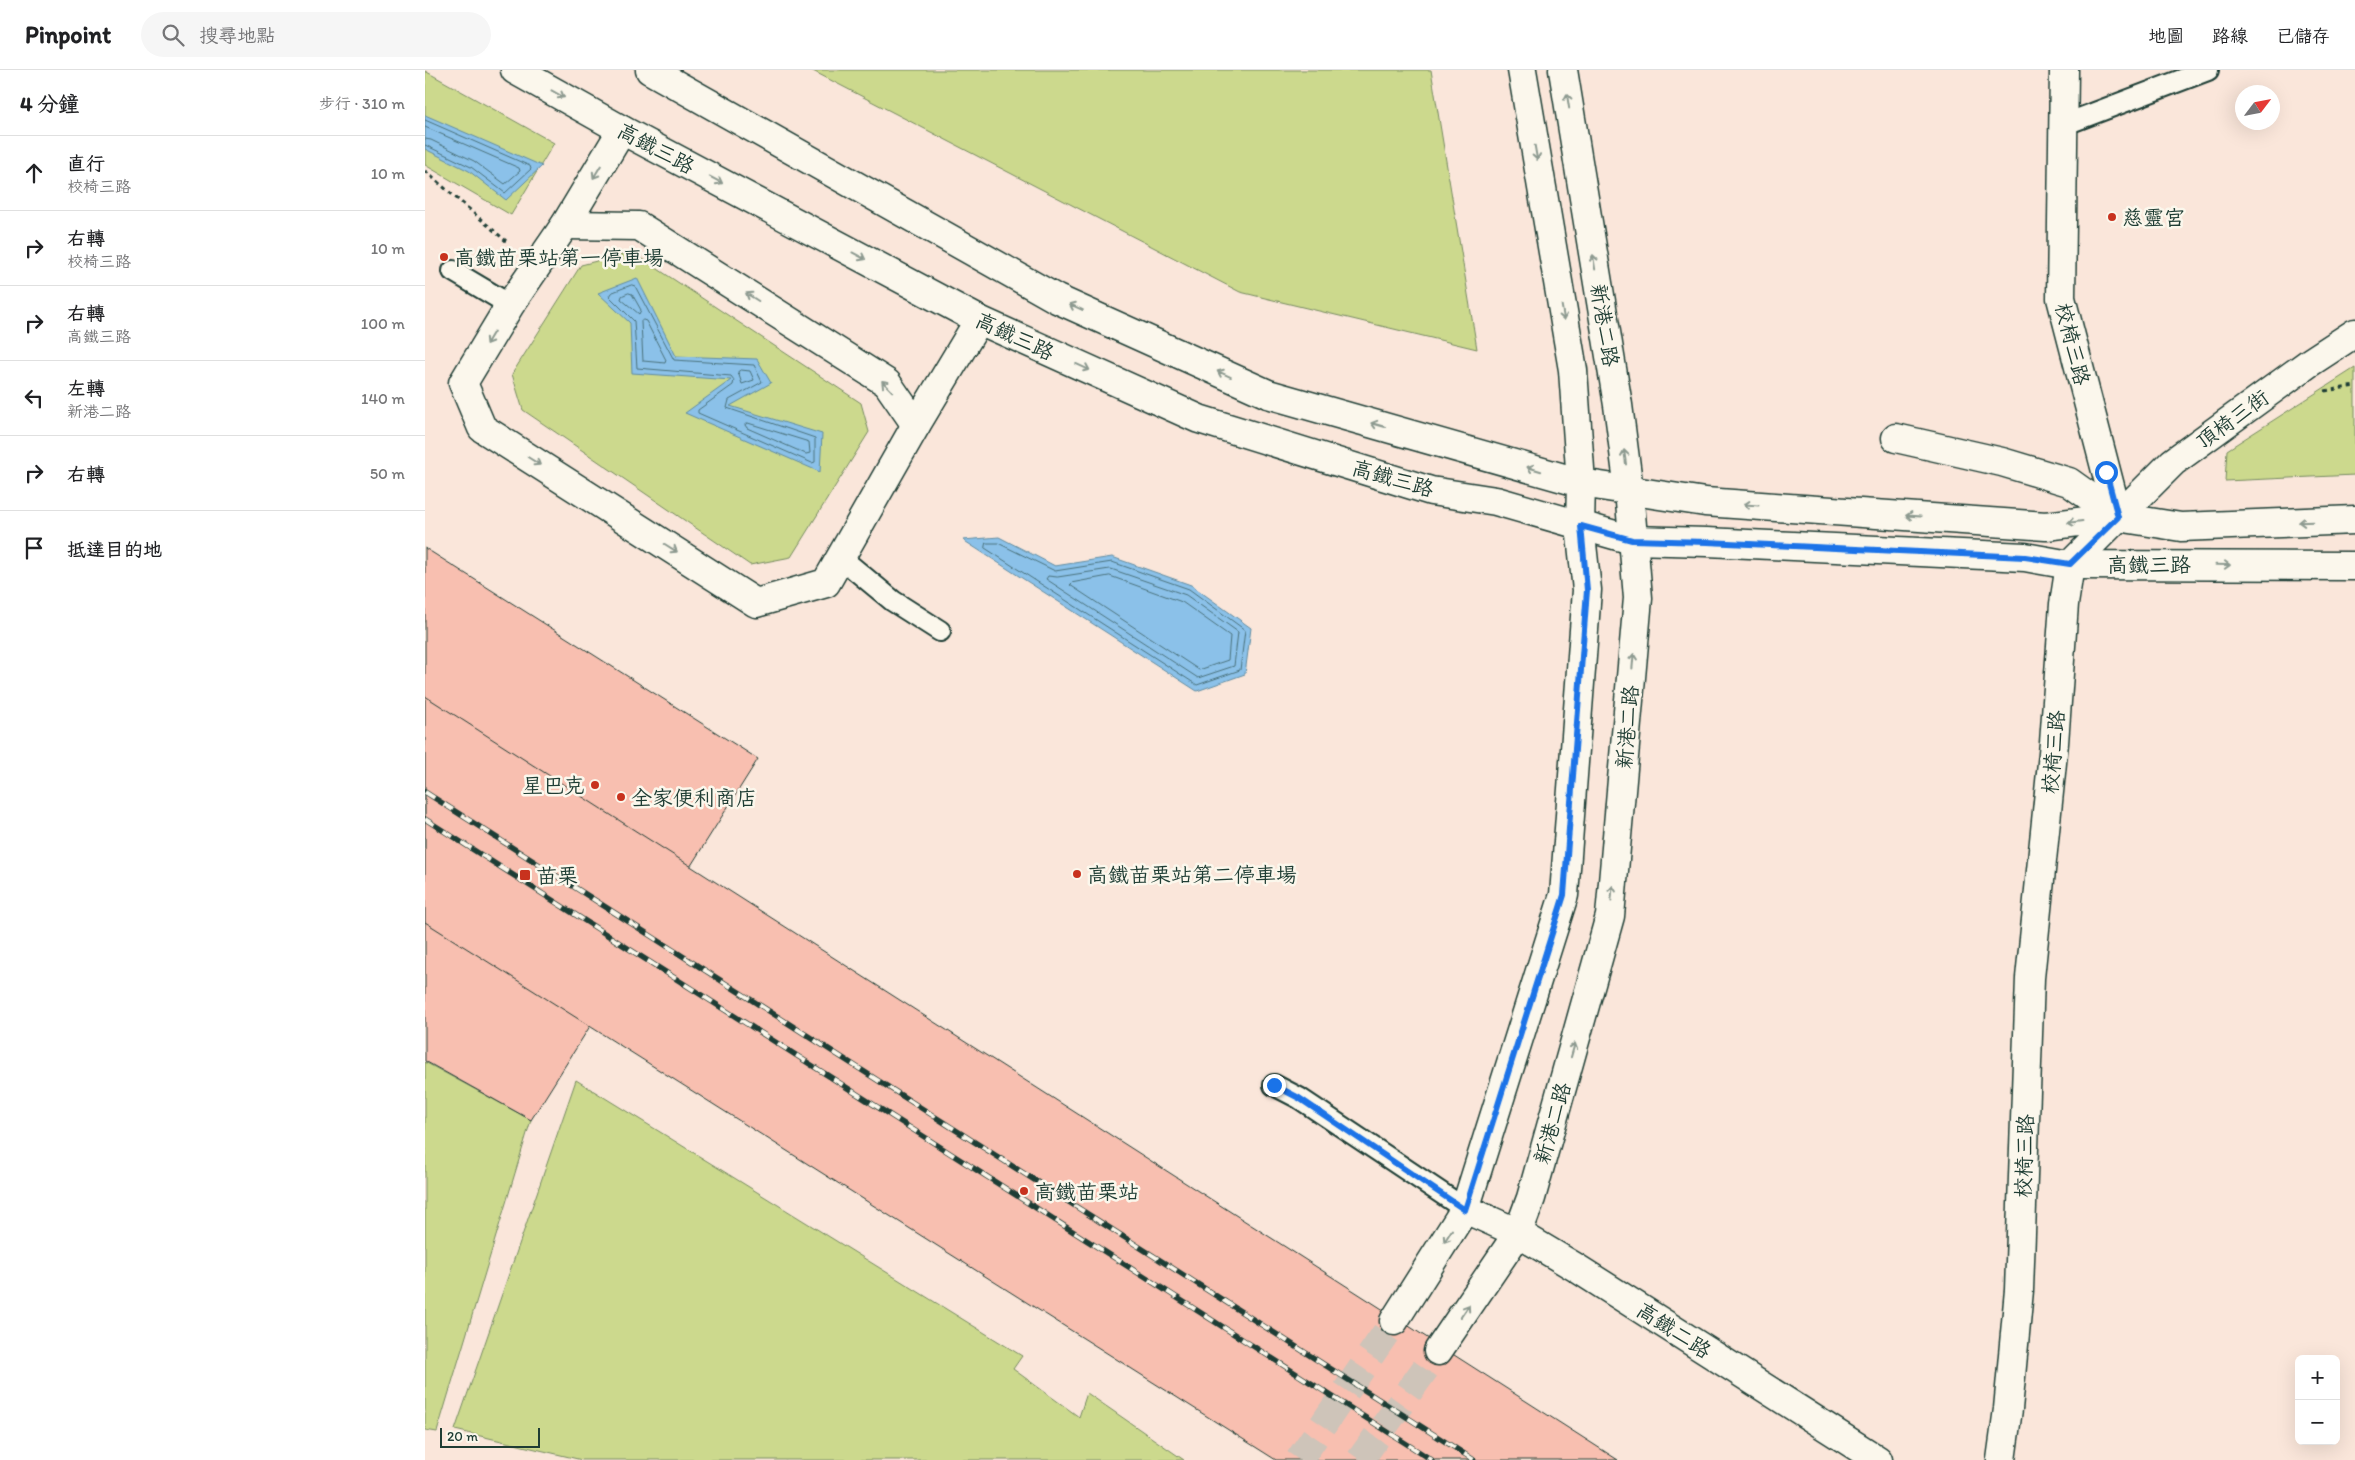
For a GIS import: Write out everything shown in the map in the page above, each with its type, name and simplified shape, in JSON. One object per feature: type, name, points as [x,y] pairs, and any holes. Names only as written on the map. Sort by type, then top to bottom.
[{"type":"street","name":"高鐵三路","points":[[515,70],[622,130],[979,320],[1199,419],[1431,491],[1496,501],[1632,540],[2025,557],[2070,564],[2355,566]]},
{"type":"street","name":"高鐵三路","points":[[650,70],[1057,299],[1259,390],[1581,483],[1705,502],[2046,526],[2118,517],[2181,527],[2355,520]]},
{"type":"street","name":"新港二路","points":[[1394,1322],[1465,1210],[1564,895],[1587,590],[1581,526],[1581,483],[1573,370],[1522,70]]},
{"type":"street","name":"新港二路","points":[[1438,1351],[1518,1233],[1531,1198],[1610,916],[1639,598],[1632,540],[1629,490],[1618,405],[1563,70]]},
{"type":"street","name":"校椅三路","points":[[2064,70],[2061,298],[2118,517]]},
{"type":"street","points":[[622,130],[565,225],[510,305],[463,383],[482,428],[757,602],[826,583],[916,425],[979,320]]},
{"type":"street","points":[[565,225],[639,226],[887,383],[916,425]]},
{"type":"street","name":"頂椅三街","points":[[2118,517],[2173,462],[2309,363],[2355,333]]},
{"type":"street","points":[[1896,438],[2002,462],[2069,482],[2118,517],[2070,564]]},
{"type":"street","name":"校椅三路","points":[[2001,1460],[2009,1409],[2019,1290],[2030,978],[2070,564]]},
{"type":"street","name":"高鐵二路","points":[[1465,1210],[1518,1233],[1575,1266],[1878,1460]]},
{"type":"lane","points":[[2063,125],[2208,70]]},
{"type":"lane","points":[[453,271],[510,305]]},
{"type":"lane","points":[[841,558],[893,601],[940,631]]},
{"type":"lane","points":[[1274,1085],[1299,1098],[1465,1210]]},
{"type":"path","points":[[425,171],[506,241]]},
{"type":"green space","points":[[811,70],[1431,70],[1477,349],[1240,292]]},
{"type":"green space","points":[[425,71],[554,143],[511,215],[425,165]]},
{"type":"green space","points":[[632,252],[861,403],[869,432],[791,557],[750,565],[523,410],[512,374],[581,265]]},
{"type":"green space","points":[[2355,368],[2355,475],[2225,481],[2227,450]]},
{"type":"green space","points":[[425,1062],[531,1120],[437,1432],[425,1430]]},
{"type":"green space","points":[[576,1080],[1022,1356],[1013,1369],[1079,1417],[1087,1393],[1184,1460],[582,1460],[455,1430]]},
{"type":"water","points":[[425,115],[542,166],[506,200],[469,171],[425,149]]},
{"type":"water","points":[[637,278],[676,356],[757,359],[771,383],[730,406],[822,434],[820,472],[685,413],[731,380],[632,373],[630,323],[598,293]]},
{"type":"water","points":[[999,537],[1055,566],[1112,557],[1191,585],[1251,628],[1245,674],[1197,691],[963,540]]},
{"type":"building","points":[[425,548],[758,759],[531,1120],[425,1061]]},
{"type":"building","name":"高鐵苗栗站","points":[[425,696],[1618,1460],[1276,1460],[425,922]]},
{"type":"tunnel","points":[[1299,1460],[1394,1321]]},
{"type":"tunnel","points":[[1360,1460],[1438,1351]]},
{"type":"railway","points":[[425,792],[1474,1460]]},
{"type":"railway","points":[[425,819],[1432,1460]]},
{"type":"place","name":"慈靈宮","points":[[2112,217]]},
{"type":"place","name":"高鐵苗栗站第一停車場","points":[[444,257]]},
{"type":"place","name":"星巴克","points":[[595,785]]},
{"type":"place","name":"全家便利商店","points":[[621,797]]},
{"type":"place","name":"高鐵苗栗站第二停車場","points":[[1077,874]]},
{"type":"place","name":"苗栗","points":[[525,875]]},
{"type":"place","name":"高鐵苗栗站","points":[[1024,1191]]},
{"type":"route","points":[[1274,1085],[1299,1098],[1465,1210],[1564,895],[1587,590],[1581,526],[1632,540],[2025,557],[2070,564],[2118,517],[2106,472]]}]
